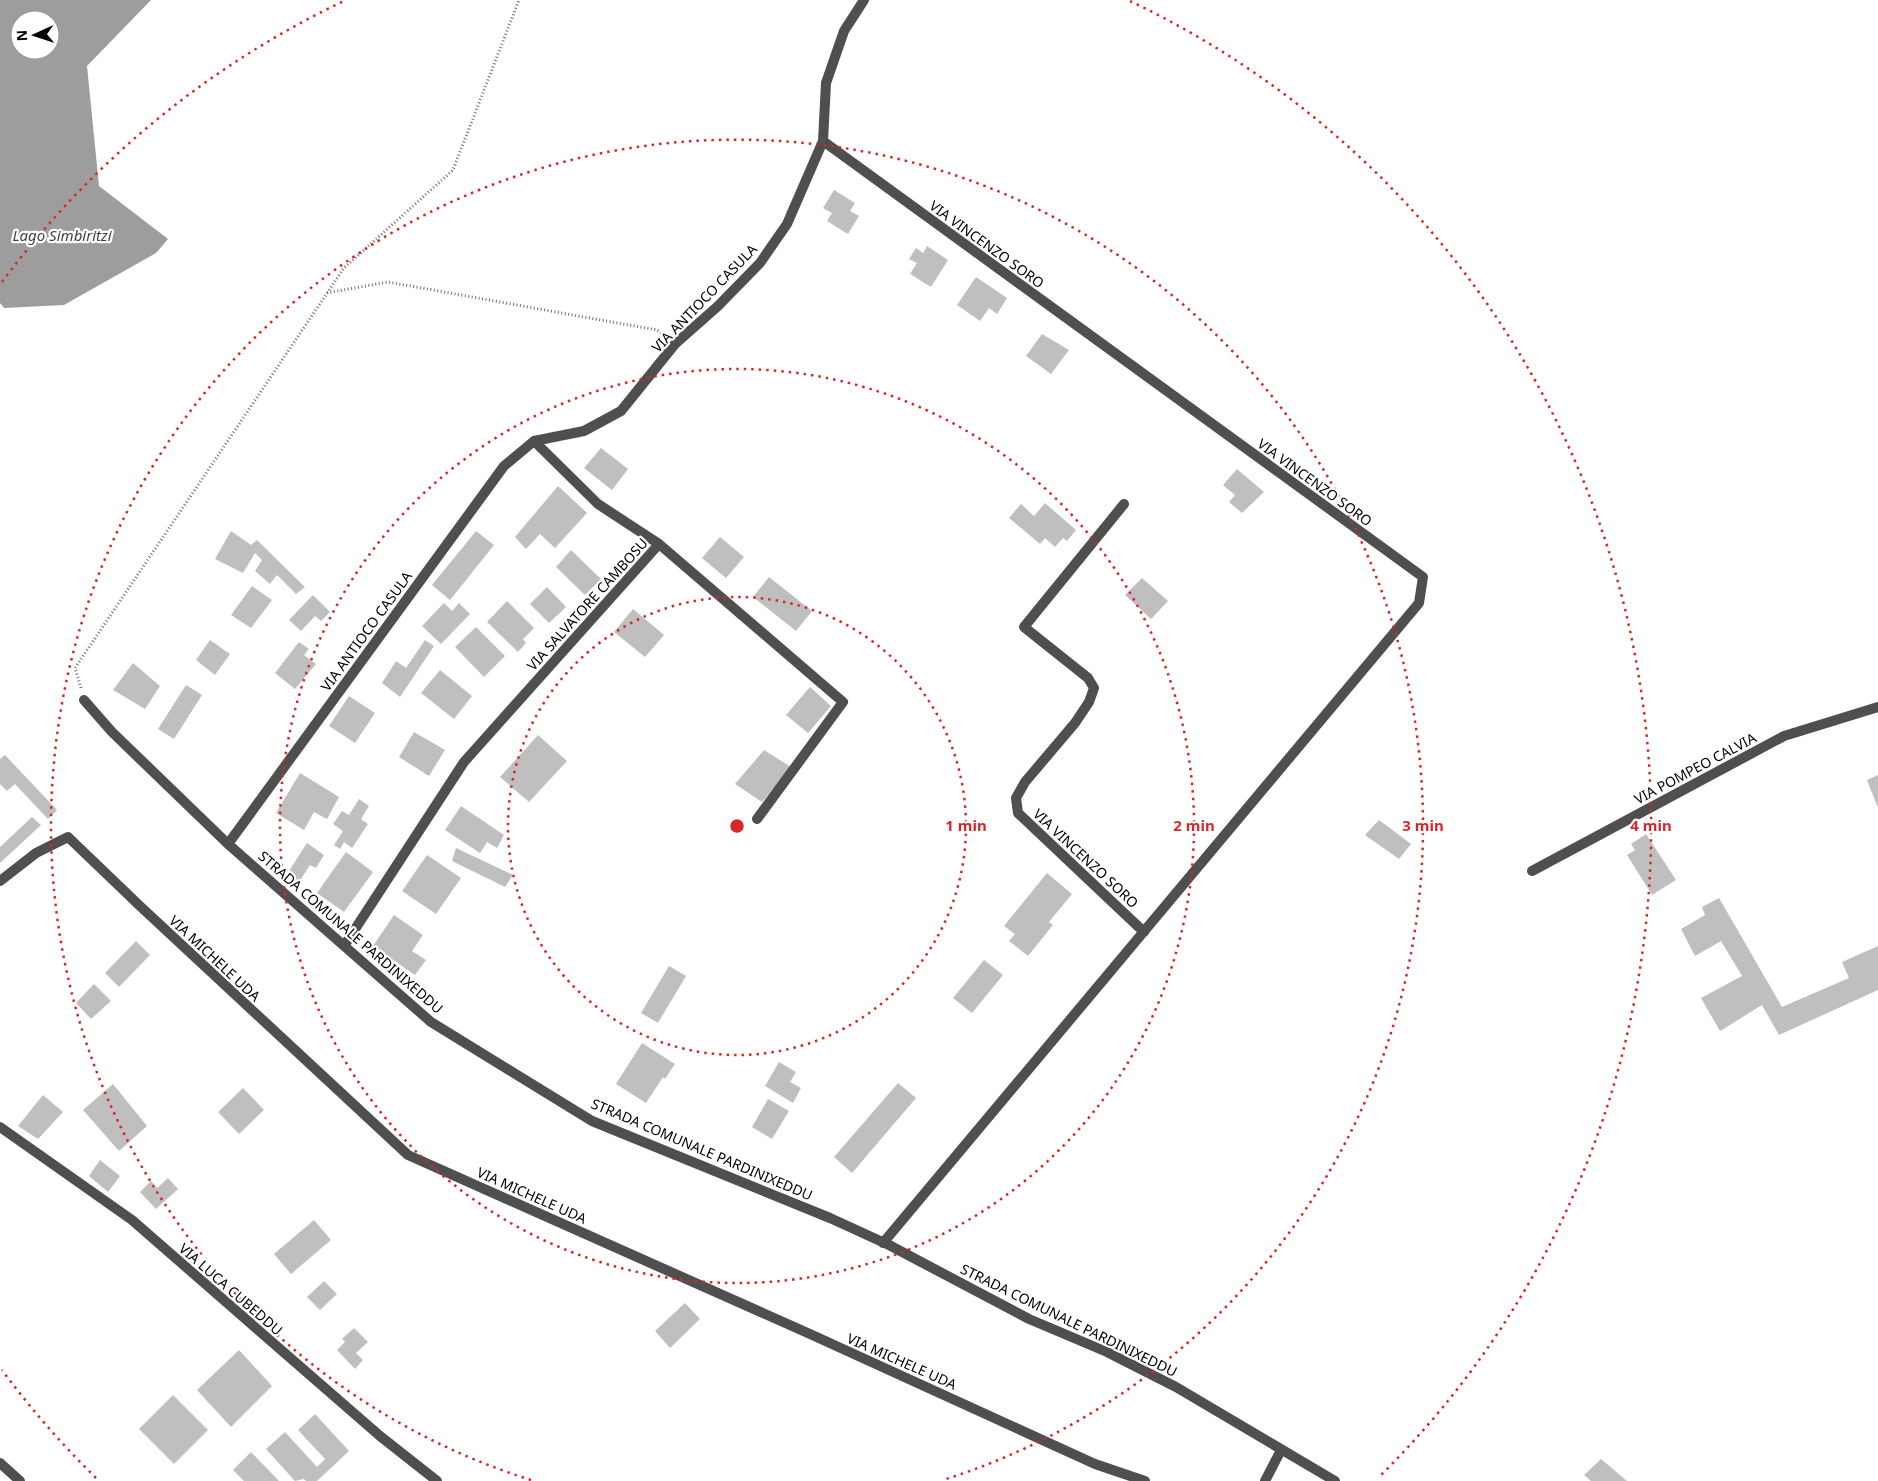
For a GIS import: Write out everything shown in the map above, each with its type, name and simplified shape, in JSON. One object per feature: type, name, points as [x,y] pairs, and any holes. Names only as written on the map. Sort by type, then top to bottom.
[{"type":"street","name":"VIA ANTIOCO CASULA","points":[[228,844],[504,466],[534,441],[584,430],[621,411],[675,344],[718,306],[760,263],[787,224],[822,141],[826,83],[844,31],[864,0]]},
{"type":"street","name":"VIA VINCENZO SORO","points":[[822,141],[1423,577],[1419,603],[883,1243]]},
{"type":"street","points":[[534,441],[598,504],[659,544]]},
{"type":"street","name":"VIA VINCENZO SORO","points":[[1124,504],[1024,627],[1088,678],[1094,688],[1089,702],[1075,723],[1026,782],[1016,798],[1018,813],[1144,932]]},
{"type":"street","name":"VIA SALVATORE CAMBOSU","points":[[344,946],[464,762],[659,544],[843,702],[757,819]]},
{"type":"street","name":"STRADA COMUNALE PARDINIXEDDU","points":[[84,700],[112,732],[228,844],[431,1022],[592,1121],[830,1218],[883,1243],[1029,1319],[1107,1352],[1176,1387],[1335,1481]]},
{"type":"street","name":"VIA POMPEO CALVIA","points":[[1532,871],[1784,736],[1878,707]]},
{"type":"street","name":"VIA MICHELE UDA","points":[[0,881],[36,853],[68,838],[408,1155],[810,1334],[1095,1464],[1145,1481]]},
{"type":"street","name":"VIA LUCA CUBEDDU","points":[[0,1127],[132,1220],[380,1436],[437,1481]]},
{"type":"street","points":[[1266,1481],[1281,1450]]},
{"type":"street","points":[[0,1463],[20,1481]]},
{"type":"path","points":[[84,700],[75,668],[344,268],[453,170],[520,0]]},
{"type":"path","points":[[327,293],[388,282],[657,330],[675,344]]},
{"type":"water","name":"Lago Simbiritzi","points":[[0,0],[151,0],[87,66],[99,186],[168,239],[156,253],[64,305],[4,308],[0,303]]},
{"type":"building","points":[[834,190],[855,203],[850,211],[859,216],[848,234],[827,221],[832,213],[823,208]]},
{"type":"building","points":[[927,246],[948,260],[931,287],[910,274],[917,263],[909,259],[916,248],[923,253]]},
{"type":"building","points":[[976,277],[1007,298],[997,314],[989,308],[980,321],[957,305]]},
{"type":"building","points":[[1042,334],[1069,350],[1051,374],[1026,356]]},
{"type":"building","points":[[601,448],[628,469],[612,490],[584,468]]},
{"type":"building","points":[[1237,469],[1264,492],[1242,513],[1229,502],[1235,495],[1223,485]]},
{"type":"building","points":[[558,486],[587,513],[555,548],[540,534],[526,549],[515,537]]},
{"type":"building","points":[[1045,503],[1076,530],[1067,541],[1063,538],[1055,547],[1045,538],[1040,544],[1009,518],[1021,504],[1034,516]]},
{"type":"building","points":[[231,531],[251,545],[257,540],[305,587],[296,594],[277,575],[270,584],[255,571],[262,560],[255,553],[243,573],[215,559]]},
{"type":"building","points":[[476,531],[494,545],[450,600],[432,585]]},
{"type":"building","points":[[720,537],[744,557],[726,578],[702,558]]},
{"type":"building","points":[[571,550],[601,579],[585,595],[556,567]]},
{"type":"building","points":[[769,577],[812,611],[796,631],[753,597]]},
{"type":"building","points":[[1142,578],[1168,601],[1151,619],[1125,595]]},
{"type":"building","points":[[252,586],[272,600],[251,628],[231,615]]},
{"type":"building","points":[[547,587],[566,607],[549,623],[530,604]]},
{"type":"building","points":[[313,595],[330,612],[321,621],[315,616],[301,631],[289,620]]},
{"type":"building","points":[[507,601],[534,628],[523,639],[526,643],[518,652],[487,622]]},
{"type":"building","points":[[444,603],[452,611],[459,603],[470,614],[441,644],[422,626]]},
{"type":"building","points":[[633,609],[664,635],[645,657],[614,632]]},
{"type":"building","points":[[476,627],[505,656],[484,677],[455,647]]},
{"type":"building","points":[[210,640],[230,654],[215,675],[196,660]]},
{"type":"building","points":[[425,640],[434,646],[400,697],[382,683],[396,661],[406,668]]},
{"type":"building","points":[[299,642],[309,649],[304,655],[316,664],[295,689],[275,673]]},
{"type":"building","points":[[133,663],[160,686],[145,709],[113,690]]},
{"type":"building","points":[[440,670],[472,696],[454,719],[421,693]]},
{"type":"building","points":[[186,685],[202,695],[174,739],[158,729]]},
{"type":"building","points":[[810,687],[831,706],[808,733],[786,715]]},
{"type":"building","points":[[349,696],[375,713],[355,743],[329,726]]},
{"type":"building","points":[[414,732],[445,750],[429,776],[399,757]]},
{"type":"building","points":[[538,735],[567,761],[529,802],[500,777]]},
{"type":"building","points":[[764,750],[791,767],[762,802],[735,784]]},
{"type":"building","points":[[5,755],[57,810],[48,819],[15,784],[7,791],[0,784],[0,759]]},
{"type":"building","points":[[300,773],[339,797],[327,819],[314,812],[304,830],[276,813]]},
{"type":"building","points":[[1878,775],[1878,808],[1867,780]]},
{"type":"building","points":[[359,799],[369,806],[361,819],[368,824],[352,848],[344,842],[340,849],[334,845],[343,831],[333,824],[342,811],[349,815]]},
{"type":"building","points":[[461,806],[504,835],[497,848],[487,842],[480,853],[445,830]]},
{"type":"building","points":[[32,817],[41,825],[0,863],[0,847]]},
{"type":"building","points":[[1379,820],[1411,844],[1399,859],[1365,835]]},
{"type":"building","points":[[1646,834],[1676,880],[1652,895],[1627,855],[1635,850],[1631,844]]},
{"type":"building","points":[[307,843],[324,855],[316,868],[310,865],[299,882],[287,874]]},
{"type":"building","points":[[456,848],[513,875],[505,887],[452,861]]},
{"type":"building","points":[[346,852],[373,872],[344,912],[317,893]]},
{"type":"building","points":[[427,855],[461,878],[436,914],[402,891]]},
{"type":"building","points":[[1047,873],[1072,894],[1049,922],[1053,925],[1028,956],[1009,941],[1015,934],[1004,926]]},
{"type":"building","points":[[1719,898],[1782,1007],[1849,978],[1842,962],[1878,946],[1878,990],[1779,1035],[1762,1005],[1720,1031],[1701,998],[1742,976],[1721,941],[1695,956],[1681,929],[1705,915],[1702,907]]},
{"type":"building","points":[[394,915],[423,935],[412,951],[426,960],[415,975],[373,946]]},
{"type":"building","points":[[136,941],[150,955],[119,987],[105,973]]},
{"type":"building","points":[[984,960],[1003,975],[972,1013],[953,998]]},
{"type":"building","points":[[669,966],[686,976],[658,1023],[641,1013]]},
{"type":"building","points":[[94,984],[111,1001],[91,1019],[76,1003]]},
{"type":"building","points":[[642,1043],[675,1064],[665,1079],[663,1077],[646,1103],[616,1084]]},
{"type":"building","points":[[779,1062],[796,1072],[790,1082],[801,1088],[793,1103],[765,1086]]},
{"type":"building","points":[[898,1083],[916,1098],[852,1173],[834,1157]]},
{"type":"building","points":[[113,1084],[147,1126],[119,1151],[83,1110]]},
{"type":"building","points":[[243,1088],[264,1110],[239,1134],[218,1112]]},
{"type":"building","points":[[43,1095],[63,1112],[38,1139],[18,1126]]},
{"type":"building","points":[[768,1099],[789,1111],[772,1139],[752,1127]]},
{"type":"building","points":[[100,1160],[120,1176],[108,1192],[89,1176]]},
{"type":"building","points":[[168,1178],[178,1189],[156,1209],[140,1192],[151,1181],[157,1188]]},
{"type":"building","points":[[314,1220],[331,1240],[291,1274],[274,1254]]},
{"type":"building","points":[[324,1281],[337,1294],[320,1310],[307,1297]]},
{"type":"building","points":[[685,1303],[700,1319],[670,1348],[655,1331]]},
{"type":"building","points":[[354,1328],[368,1342],[356,1353],[363,1360],[355,1369],[337,1350],[345,1342],[342,1339]]},
{"type":"building","points":[[239,1350],[272,1386],[231,1427],[197,1390]]},
{"type":"building","points":[[173,1395],[208,1430],[174,1464],[139,1429]]},
{"type":"building","points":[[315,1414],[349,1451],[317,1481],[306,1481],[304,1479],[295,1481],[266,1449],[285,1432],[317,1467],[325,1459],[298,1430]]},
{"type":"building","points":[[251,1452],[279,1481],[244,1481],[233,1470]]},
{"type":"building","points":[[1601,1459],[1627,1481],[1591,1481],[1584,1475]]}]
